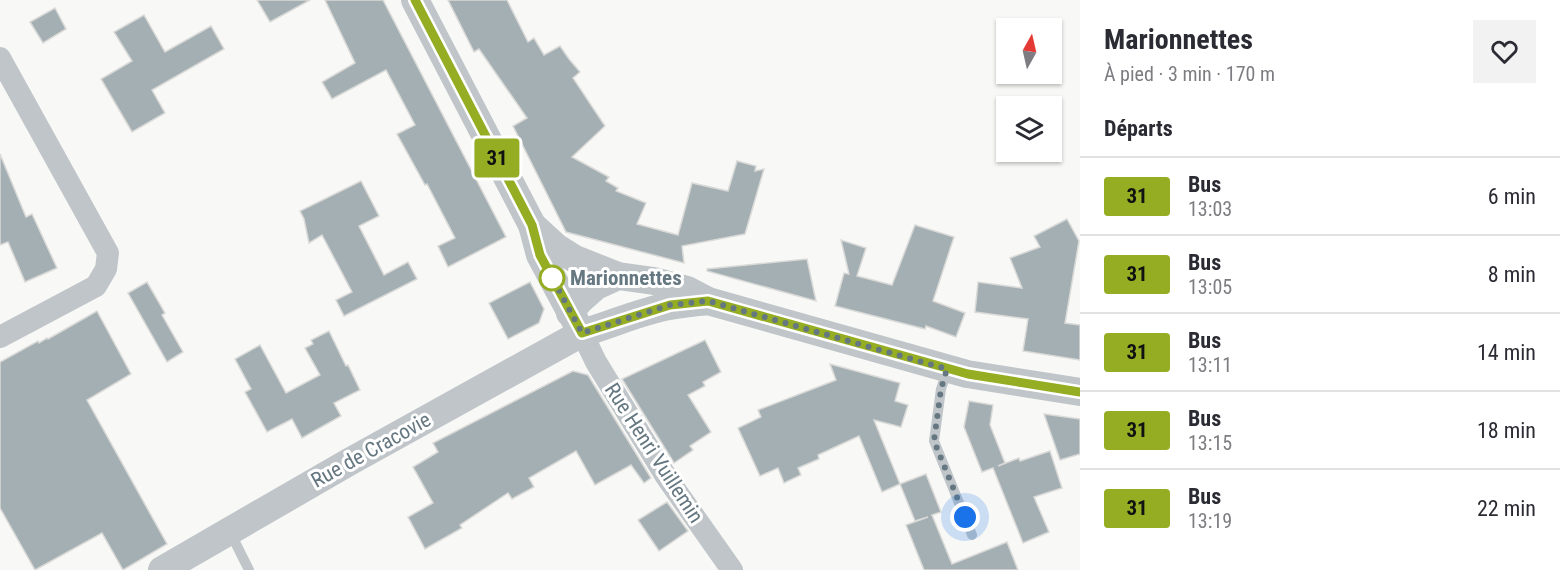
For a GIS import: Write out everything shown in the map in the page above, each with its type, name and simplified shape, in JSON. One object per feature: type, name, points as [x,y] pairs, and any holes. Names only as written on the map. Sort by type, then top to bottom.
[{"type":"street","points":[[415,0],[532,225],[540,255],[585,324],[611,315],[618,289],[618,276]]},
{"type":"street","points":[[0,58],[108,253],[106,269],[96,286],[0,337]]},
{"type":"street","points":[[532,225],[556,247],[575,259],[618,276],[654,281],[687,290],[708,301],[947,369],[1080,392]]},
{"type":"street","name":"Rue de Cracovie","points":[[162,570],[585,324],[670,305],[708,301]]},
{"type":"street","name":"Rue Henri Vuillemin","points":[[585,324],[596,362],[667,478],[732,570]]},
{"type":"lane","points":[[947,369],[941,389],[934,441],[972,536]]},
{"type":"lane","points":[[230,531],[249,570]]},
{"type":"building","points":[[257,0],[310,0],[270,22]]},
{"type":"building","points":[[325,0],[383,0],[506,237],[448,267],[438,246],[455,238],[427,184],[425,185],[397,134],[415,125],[386,70],[332,99],[322,82],[355,63]]},
{"type":"building","points":[[448,0],[507,0],[528,42],[534,38],[544,55],[560,46],[580,72],[573,78],[605,126],[572,157],[609,177],[606,181],[618,188],[616,191],[646,203],[637,224],[678,235],[692,183],[728,191],[737,161],[756,166],[755,171],[764,169],[745,234],[682,246],[684,263],[566,232],[513,126],[527,118],[479,49],[474,52]]},
{"type":"building","points":[[55,8],[66,29],[43,43],[30,22]]},
{"type":"building","points":[[144,15],[165,52],[211,26],[224,49],[152,90],[165,113],[132,132],[101,79],[132,61],[114,32]]},
{"type":"building","points":[[0,154],[26,217],[32,214],[57,268],[25,282],[8,242],[0,245]]},
{"type":"building","points":[[361,181],[379,216],[359,226],[384,275],[408,262],[417,279],[344,316],[336,300],[352,292],[322,235],[309,243],[300,211]]},
{"type":"building","points":[[1067,219],[1079,241],[1065,323],[1080,325],[1080,360],[1023,351],[1028,319],[975,312],[978,282],[1022,288],[1010,258],[1040,247],[1034,236]]},
{"type":"building","points":[[915,225],[954,237],[933,301],[965,313],[956,337],[926,326],[925,329],[835,306],[844,273],[849,274],[841,240],[866,248],[857,276],[892,285]]},
{"type":"building","points":[[807,259],[816,301],[707,271],[707,269]]},
{"type":"building","points":[[147,282],[165,313],[162,315],[183,352],[167,362],[128,293]]},
{"type":"building","points":[[530,282],[544,309],[539,323],[508,339],[489,303]]},
{"type":"building","points":[[97,311],[131,374],[87,400],[167,544],[123,570],[102,533],[35,570],[0,508],[0,362],[38,341],[39,343],[48,339]]},
{"type":"building","points":[[329,331],[360,390],[334,403],[341,416],[302,438],[292,419],[267,432],[245,392],[251,389],[235,359],[260,345],[286,393],[320,375],[305,348],[313,344],[311,340]]},
{"type":"building","points":[[705,340],[721,372],[703,382],[705,386],[688,395],[711,432],[690,446],[693,450],[674,463],[622,379]]},
{"type":"building","points":[[830,364],[900,383],[895,401],[908,405],[901,427],[874,420],[900,484],[882,492],[859,436],[818,455],[819,459],[798,468],[801,475],[784,483],[778,468],[760,476],[738,428],[761,417],[758,410],[836,380]]},
{"type":"building","points":[[573,371],[588,375],[651,478],[644,483],[631,465],[595,485],[576,451],[529,478],[534,487],[512,499],[508,493],[460,525],[462,528],[425,549],[408,517],[433,503],[413,467],[438,452],[433,443]]},
{"type":"building","points":[[969,401],[993,405],[990,425],[1005,463],[998,466],[1019,458],[1020,461],[1050,451],[1062,488],[1034,497],[1049,532],[1023,543],[993,468],[982,472],[964,427]]},
{"type":"building","points":[[1044,414],[1080,419],[1080,454],[1060,460]]},
{"type":"building","points":[[926,474],[941,512],[932,515],[952,564],[1007,542],[1018,570],[924,570],[906,525],[928,517],[915,521],[900,484]]},
{"type":"building","points":[[667,502],[688,531],[659,551],[638,520]]},
{"type":"bus line","name":"31","points":[[415,0],[532,225],[540,255],[582,333],[670,305],[708,301],[968,374],[1080,392]]},
{"type":"place","name":"Marionnettes","points":[[552,278]]},
{"type":"route","points":[[552,278],[548,270],[582,333],[670,305],[708,301],[947,369],[941,389],[934,441],[965,517]]}]
